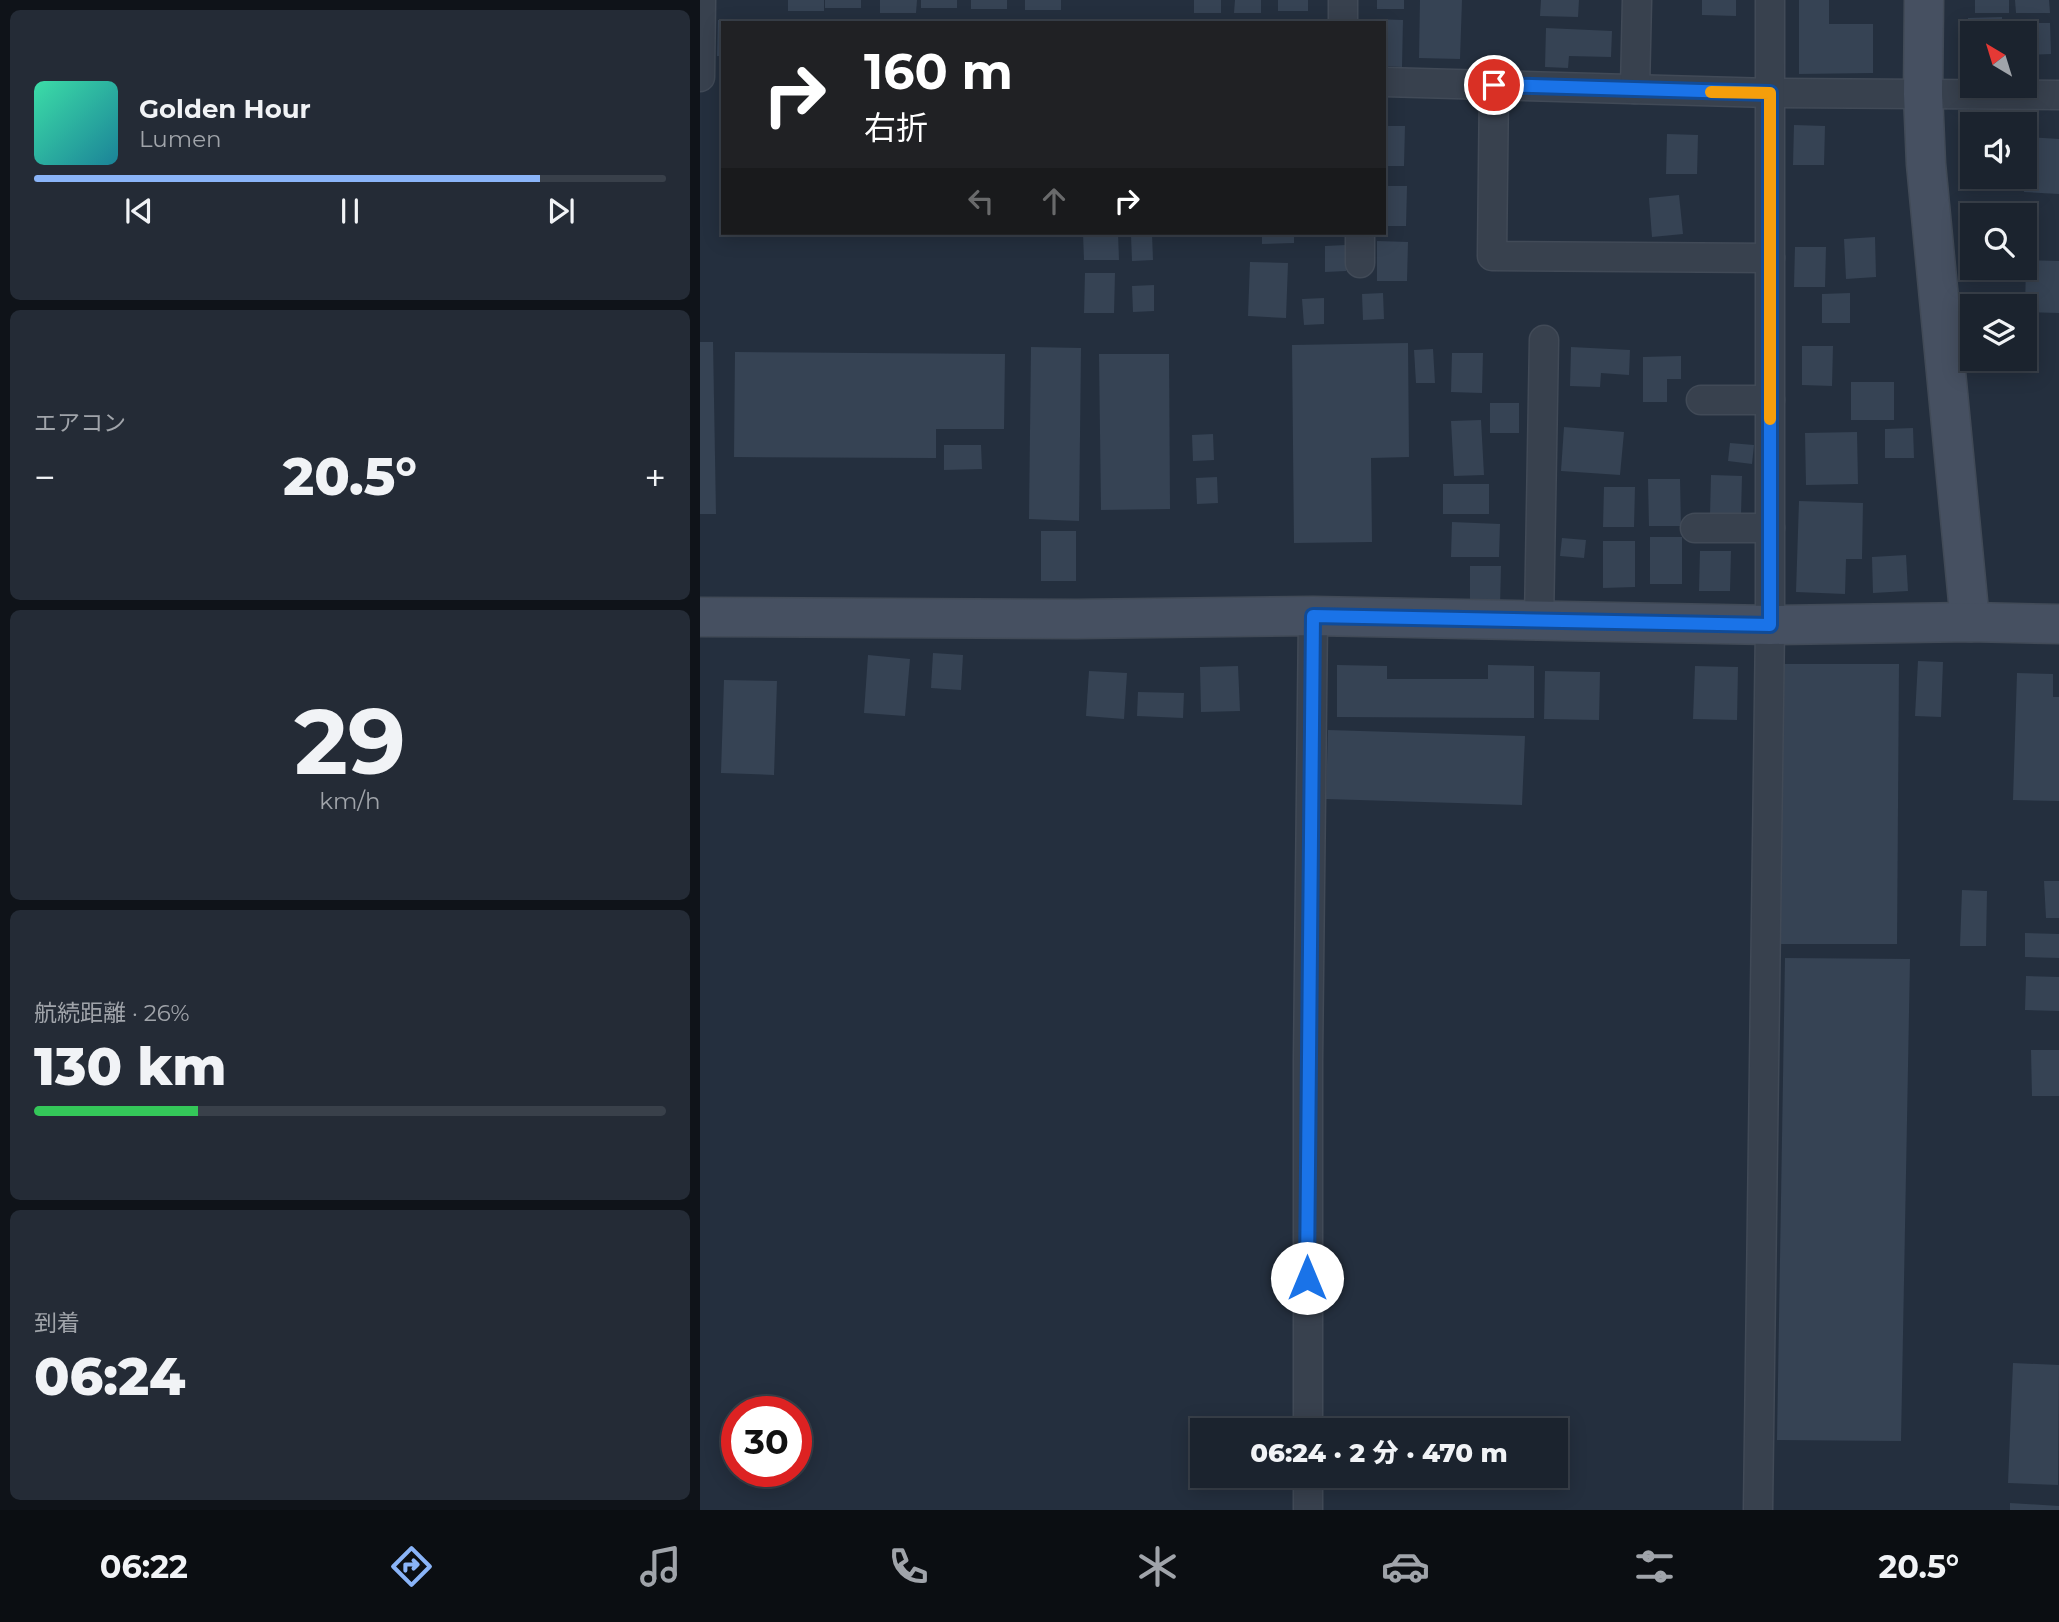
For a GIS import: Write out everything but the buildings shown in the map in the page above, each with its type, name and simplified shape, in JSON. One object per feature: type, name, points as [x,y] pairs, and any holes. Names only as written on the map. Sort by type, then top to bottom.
[{"type":"street","points":[[701,0],[700,77],[721,77]]},
{"type":"street","points":[[1343,0],[1343,21]]},
{"type":"street","points":[[1635,89],[1637,0]]},
{"type":"street","points":[[1758,1510],[1770,625],[1770,0]]},
{"type":"street","points":[[1924,0],[1923,94],[1926,164],[1970,622]]},
{"type":"street","points":[[1386,82],[1770,93],[2059,95]]},
{"type":"street","points":[[1494,85],[1492,256],[1770,258]]},
{"type":"street","points":[[1360,235],[1360,263]]},
{"type":"street","points":[[1539,621],[1544,340]]},
{"type":"street","points":[[1701,400],[1770,400]]},
{"type":"street","points":[[1695,528],[1770,528]]},
{"type":"street","points":[[700,617],[1077,619],[1313,616],[1770,625],[1970,622],[2059,624]]},
{"type":"street","points":[[1308,1418],[1308,1061],[1313,616]]},
{"type":"street","points":[[1308,1488],[1308,1510]]},
{"type":"slow traffic","points":[[1711,92],[1770,93],[1770,419]]},
{"type":"route","points":[[1307,1278],[1313,616],[1770,625],[1770,93],[1494,85]]}]
